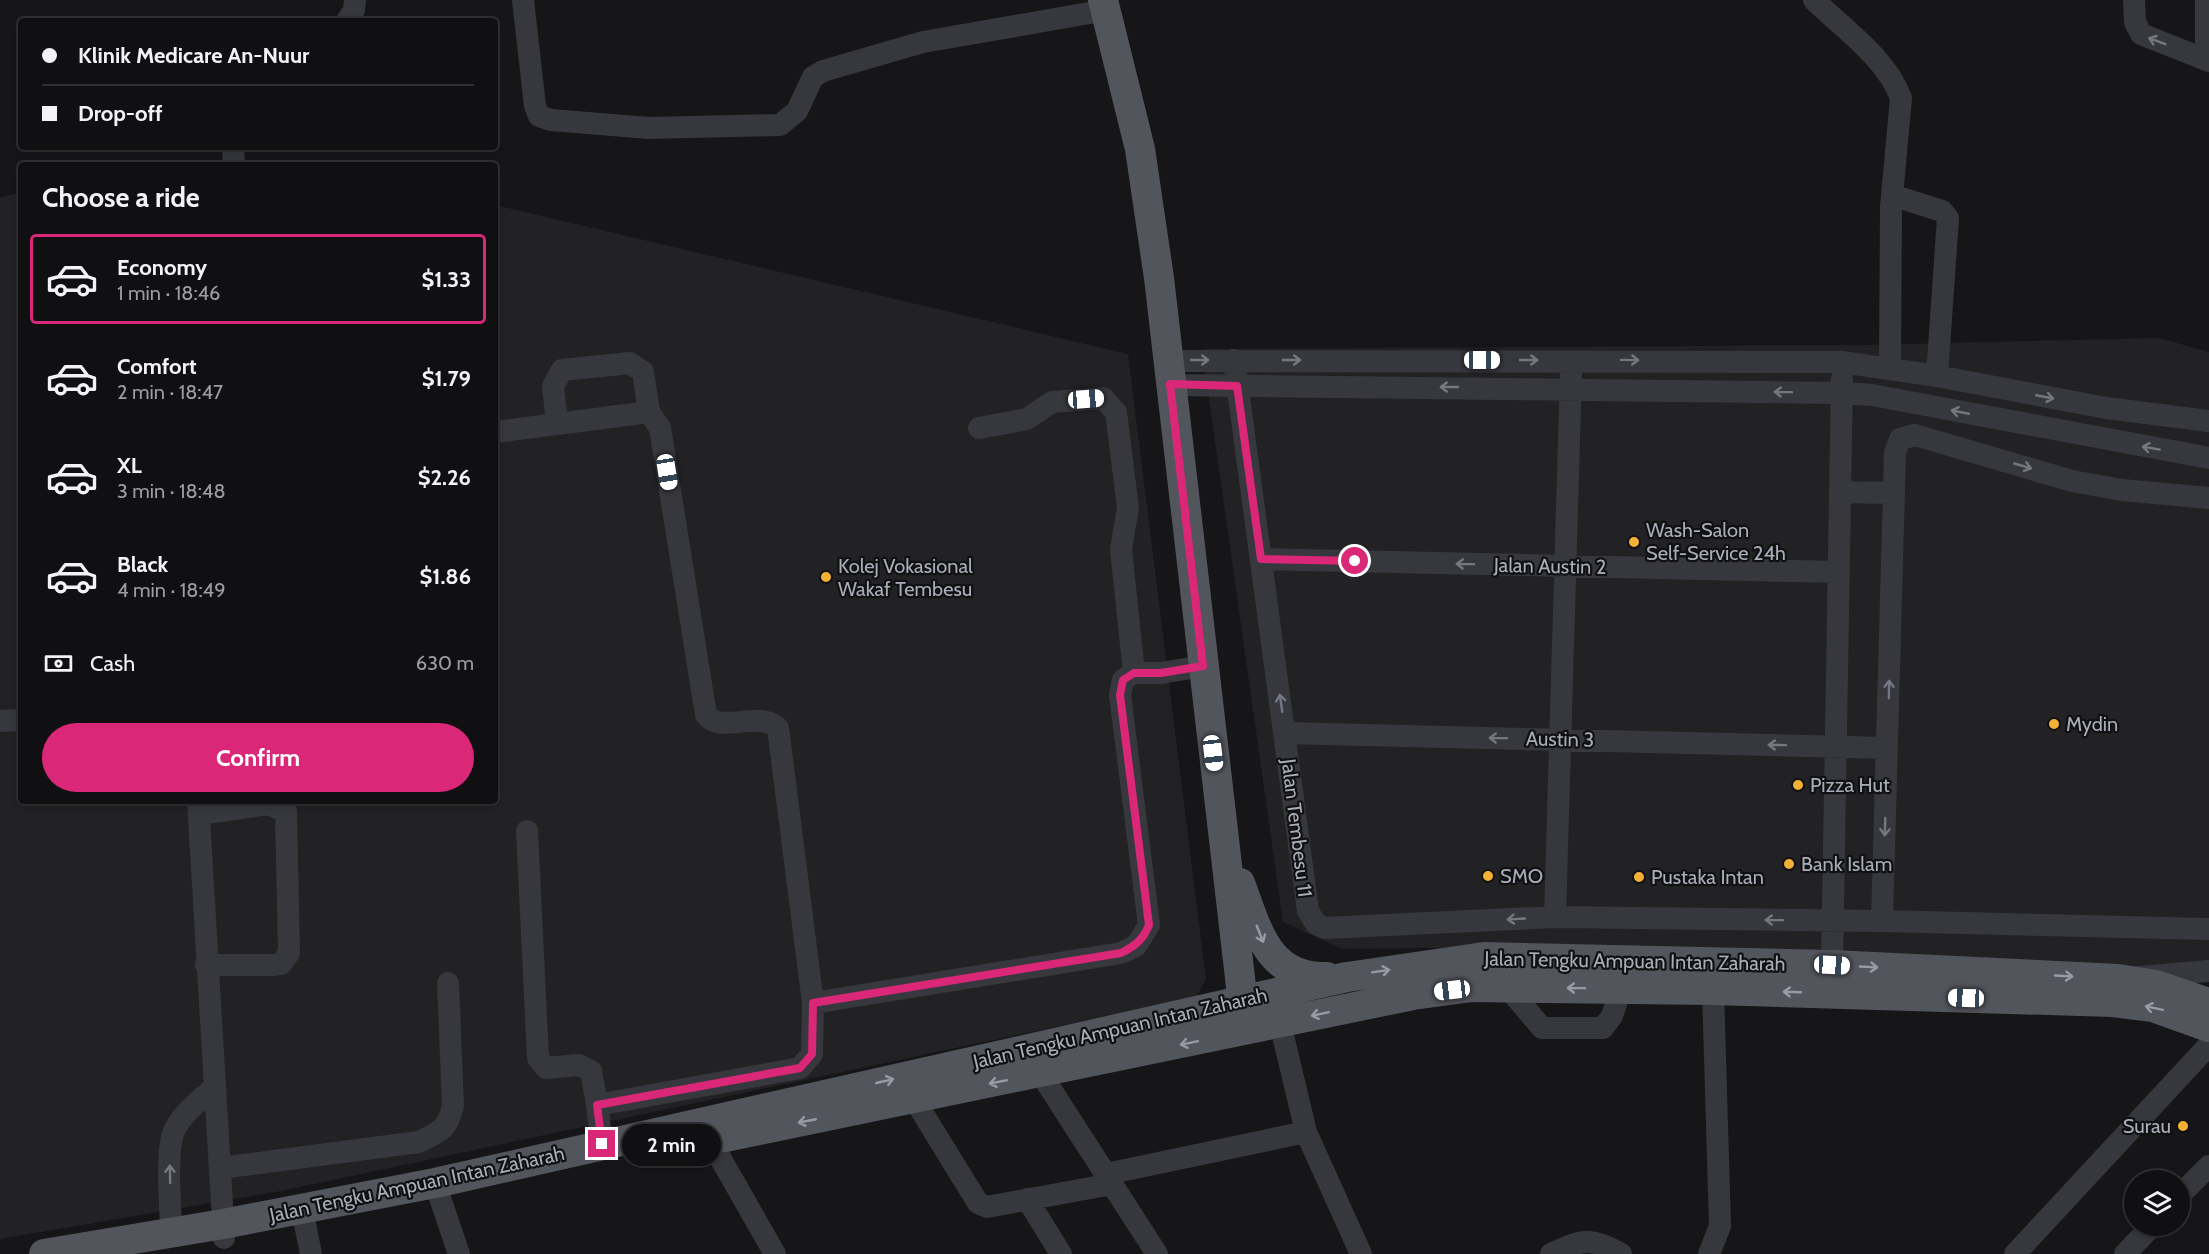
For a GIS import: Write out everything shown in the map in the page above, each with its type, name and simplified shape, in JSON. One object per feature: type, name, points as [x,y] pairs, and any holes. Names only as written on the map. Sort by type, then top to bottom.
[{"type":"main road","points":[[1105,5],[1140,149],[1159,278],[1168,373],[1246,1031]]},
{"type":"main road","points":[[1224,841],[1263,942],[1271,955],[1293,972],[1313,978],[1347,977]]},
{"type":"main road","points":[[1183,1014],[1208,1003],[1220,988],[1236,945]]},
{"type":"main road","name":"Jalan Tengku Ampuan Intan Zaharah","points":[[133,1254],[224,1231],[436,1189],[707,1131],[1183,1014],[1347,977],[1484,957],[1832,965],[2118,979],[2156,985],[2209,1003]]},
{"type":"main road","name":"Jalan Tengku Ampuan Intan Zaharah","points":[[436,1189],[602,1144],[707,1131],[914,1099],[1413,995],[1472,987],[1713,990],[2113,1002],[2153,1007],[2209,1027]]},
{"type":"main road","name":"Jalan Tengku Ampuan Intan Zaharah","points":[[44,1254],[171,1233],[224,1231]]},
{"type":"street","points":[[349,18],[354,10],[356,0]]},
{"type":"street","points":[[523,0],[535,106],[539,116],[551,120],[649,128],[780,125],[797,111],[813,77],[823,71],[923,42],[1105,5]]},
{"type":"street","points":[[1814,0],[1882,65],[1895,82],[1901,98],[1892,195],[1890,368]]},
{"type":"street","points":[[2134,0],[2135,22],[2141,34],[2208,60],[2206,0]]},
{"type":"street","points":[[1892,195],[1942,211],[1948,218],[1937,376]]},
{"type":"street","points":[[1168,373],[1234,360],[1842,362],[1937,376],[2106,408],[2209,421]]},
{"type":"street","name":"Jalan Tembesu 11","points":[[1234,360],[1308,911],[1316,924],[1325,928],[1555,917],[1882,921],[2209,929]]},
{"type":"street","points":[[1555,917],[1572,360]]},
{"type":"street","points":[[1832,965],[1842,362]]},
{"type":"street","points":[[557,423],[554,386],[562,370],[630,363],[643,372],[649,412],[660,428],[706,715],[716,723],[764,720],[778,728],[813,1003],[812,1054],[800,1068],[597,1105]]},
{"type":"street","points":[[1168,373],[1237,386],[1571,388],[1872,395],[2209,458]]},
{"type":"street","points":[[979,428],[1027,419],[1052,402],[1103,398],[1116,412],[1128,508],[1121,549],[1134,673]]},
{"type":"street","points":[[498,432],[649,412]]},
{"type":"street","points":[[1882,921],[1895,453],[1900,439],[1915,435],[2072,481],[2122,490],[2209,498]]},
{"type":"street","points":[[1840,492],[1894,493]]},
{"type":"street","name":"Jalan Austin 2","points":[[1261,559],[1839,572]]},
{"type":"street","points":[[813,1003],[1121,953],[1136,946],[1149,925],[1120,695],[1123,680],[1134,673],[1161,673],[1203,666]]},
{"type":"street","points":[[0,720],[18,720]]},
{"type":"street","name":"Austin 3","points":[[1285,732],[1887,748]]},
{"type":"street","points":[[206,965],[272,966],[281,964],[289,953],[286,812],[269,804],[199,807],[206,965],[224,1231]]},
{"type":"street","points":[[527,831],[538,1058],[546,1068],[579,1065],[591,1071],[602,1144]]},
{"type":"street","points":[[2118,979],[2209,971]]},
{"type":"street","points":[[220,1168],[419,1142],[443,1131],[449,1122],[453,1106],[448,983]]},
{"type":"street","points":[[1508,988],[1542,1028],[1603,1028],[1612,1016],[1621,989]]},
{"type":"street","points":[[1709,1254],[1720,1227],[1713,990]]},
{"type":"street","points":[[1280,1023],[1306,1132],[1360,1254]]},
{"type":"street","points":[[2015,1254],[2209,1045]]},
{"type":"street","points":[[1041,1074],[1157,1254]]},
{"type":"street","points":[[171,1233],[170,1154],[174,1131],[193,1107],[214,1087]]},
{"type":"street","points":[[914,1099],[978,1203],[987,1206],[1027,1199],[1306,1132]]},
{"type":"street","points":[[707,1131],[775,1254]]},
{"type":"street","points":[[2190,1186],[2209,1166]]},
{"type":"street","points":[[436,1189],[459,1254]]},
{"type":"street","points":[[1027,1199],[1061,1254]]},
{"type":"street","points":[[303,1216],[311,1254]]},
{"type":"street","points":[[2134,1252],[2145,1236]]},
{"type":"street","points":[[1551,1254],[1576,1242],[1596,1241],[1621,1254]]},
{"type":"shaded area","name":"Kolej Vokasional Wakaf Tembesu","points":[[18,194],[18,804],[498,804],[498,206],[1128,354],[1206,979],[1196,997],[281,1191],[0,1239],[0,197]]},
{"type":"shaded area","points":[[2159,338],[2209,352],[2209,960],[2132,972],[1536,947],[1342,949],[1283,922],[1202,349],[1867,345]]},
{"type":"place","name":"Wash-Salon Self-Service 24h","points":[[1634,542]]},
{"type":"place","name":"Kolej Vokasional Wakaf Tembesu","points":[[826,577]]},
{"type":"place","name":"Mydin","points":[[2054,724]]},
{"type":"place","name":"Pizza Hut","points":[[1798,785]]},
{"type":"place","name":"Bank Islam","points":[[1789,864]]},
{"type":"place","name":"SMO","points":[[1488,876]]},
{"type":"place","name":"Pustaka Intan","points":[[1639,877]]},
{"type":"place","name":"Surau","points":[[2183,1126]]},
{"type":"route","points":[[602,1144],[597,1105],[800,1068],[812,1054],[813,1003],[1121,953],[1136,946],[1146,934],[1149,925],[1120,695],[1123,680],[1134,673],[1161,673],[1203,666],[1170,384],[1237,386],[1261,559],[1355,561]]}]
